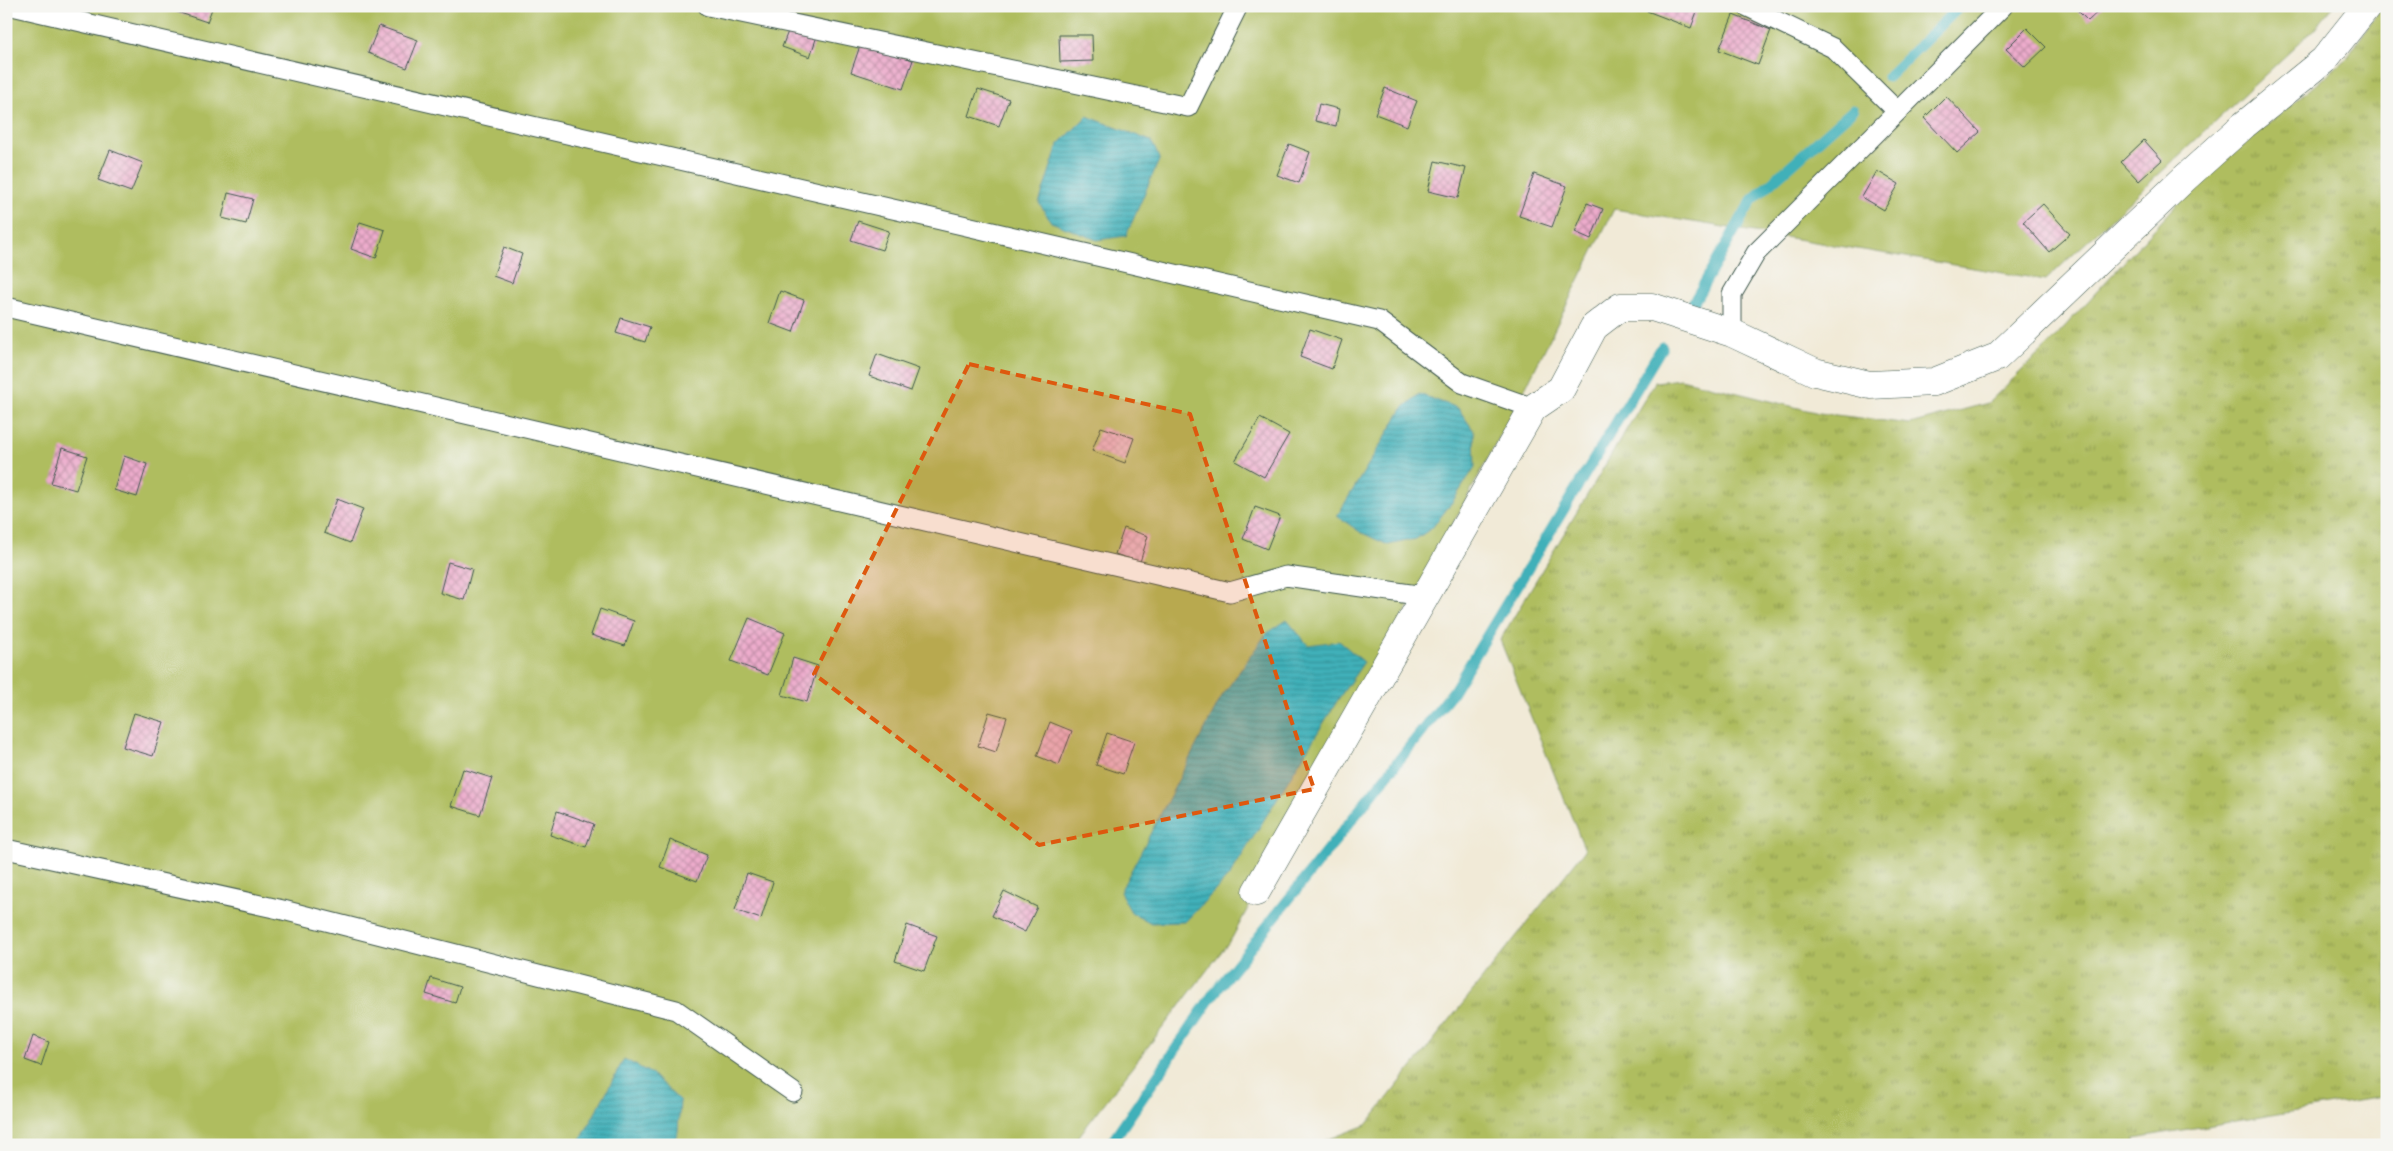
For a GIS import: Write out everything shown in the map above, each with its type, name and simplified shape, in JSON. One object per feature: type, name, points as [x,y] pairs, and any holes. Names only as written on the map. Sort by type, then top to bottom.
[{"type":"street","points":[[1256,892],[1533,408],[1561,389],[1594,327],[1620,307],[1652,307],[1732,333],[1815,372],[1870,385],[1934,382],[1997,357],[2185,178],[2244,125],[2324,60],[2368,6]]},
{"type":"lane","points":[[12,6],[1379,321],[1462,383],[1533,408]]},
{"type":"lane","points":[[708,6],[1188,107],[1238,6]]},
{"type":"lane","points":[[1746,6],[1833,48],[1897,111]]},
{"type":"lane","points":[[1732,333],[1732,294],[1756,252],[2003,6]]},
{"type":"lane","points":[[6,307],[1230,592],[1286,576],[1424,596]]},
{"type":"lane","points":[[6,849],[283,910],[676,1010],[793,1092]]},
{"type":"highlighted area","points":[[969,364],[1190,414],[1314,789],[1039,845],[814,674]]},
{"type":"green space","points":[[6,6],[2333,6],[2313,30],[2046,280],[1614,209],[1526,387],[1232,938],[1072,1145],[6,1145]]},
{"type":"green space","points":[[2382,6],[2387,6],[2387,1096],[2134,1138],[2135,1145],[1313,1145],[1366,1125],[1585,850],[1500,640],[1655,382],[1681,379],[1819,413],[1910,424],[1988,403],[2044,349],[2191,189],[2347,58]]},
{"type":"water","points":[[1087,116],[1151,141],[1160,158],[1126,236],[1097,240],[1051,222],[1039,203],[1058,145]]},
{"type":"water","points":[[1419,394],[1458,408],[1474,431],[1475,467],[1453,501],[1432,528],[1416,539],[1388,545],[1360,532],[1337,516],[1402,409]]},
{"type":"water","points":[[1287,620],[1308,645],[1339,641],[1364,662],[1339,698],[1230,875],[1185,922],[1151,923],[1131,912],[1120,892],[1222,696],[1266,634]]},
{"type":"water","points":[[624,1059],[652,1074],[680,1101],[678,1132],[672,1145],[578,1145]]},
{"type":"building","points":[[172,6],[213,6],[207,22],[171,10]]},
{"type":"building","points":[[1649,6],[1699,6],[1691,28],[1647,11]]},
{"type":"building","points":[[2073,6],[2104,6],[2088,21]]},
{"type":"building","points":[[1733,15],[1771,30],[1758,65],[1719,50]]},
{"type":"building","points":[[379,26],[418,40],[407,68],[368,53]]},
{"type":"building","points":[[790,26],[817,36],[810,57],[782,47]]},
{"type":"building","points":[[2027,28],[2046,47],[2025,67],[2006,49]]},
{"type":"building","points":[[1059,35],[1092,35],[1093,61],[1060,62]]},
{"type":"building","points":[[861,43],[913,60],[903,89],[851,72]]},
{"type":"building","points":[[1385,88],[1417,101],[1407,126],[1375,114]]},
{"type":"building","points":[[978,89],[1009,99],[999,126],[969,116]]},
{"type":"building","points":[[1946,96],[1980,132],[1957,153],[1924,118]]},
{"type":"building","points":[[1319,104],[1339,109],[1336,126],[1315,121]]},
{"type":"building","points":[[2144,140],[2162,160],[2139,181],[2121,162]]},
{"type":"building","points":[[1289,144],[1310,152],[1299,183],[1277,175]]},
{"type":"building","points":[[110,150],[143,163],[131,192],[98,180]]},
{"type":"building","points":[[1435,161],[1466,168],[1458,198],[1428,191]]},
{"type":"building","points":[[1877,171],[1899,184],[1884,210],[1862,197]]},
{"type":"building","points":[[1534,174],[1567,186],[1552,227],[1519,216]]},
{"type":"building","points":[[228,193],[253,199],[246,224],[222,218]]},
{"type":"building","points":[[1587,203],[1603,209],[1591,239],[1575,232]]},
{"type":"building","points":[[2043,204],[2070,234],[2049,252],[2023,222]]},
{"type":"building","points":[[858,221],[889,231],[882,250],[851,240]]},
{"type":"building","points":[[360,222],[385,230],[376,258],[351,249]]},
{"type":"building","points":[[504,247],[522,254],[512,283],[493,276]]},
{"type":"building","points":[[780,291],[804,300],[793,332],[769,323]]},
{"type":"building","points":[[621,318],[650,327],[645,342],[616,333]]},
{"type":"building","points":[[1310,329],[1342,340],[1332,369],[1300,357]]},
{"type":"building","points":[[877,354],[919,369],[911,391],[869,376]]},
{"type":"building","points":[[1260,418],[1289,434],[1264,477],[1235,461]]},
{"type":"building","points":[[1101,427],[1134,438],[1125,463],[1092,451]]},
{"type":"building","points":[[62,448],[87,456],[76,490],[51,483]]},
{"type":"building","points":[[124,456],[147,464],[137,497],[114,490]]},
{"type":"building","points":[[337,499],[363,509],[350,543],[324,533]]},
{"type":"building","points":[[1255,507],[1280,516],[1267,549],[1243,539]]},
{"type":"building","points":[[1124,528],[1148,536],[1140,562],[1115,554]]},
{"type":"building","points":[[448,562],[472,569],[464,600],[440,593]]},
{"type":"building","points":[[600,609],[634,621],[625,646],[591,635]]},
{"type":"building","points":[[749,618],[785,633],[768,675],[731,661]]},
{"type":"building","points":[[793,658],[818,666],[807,702],[782,695]]},
{"type":"building","points":[[989,712],[1007,717],[996,752],[978,746]]},
{"type":"building","points":[[134,713],[164,722],[153,756],[123,747]]},
{"type":"building","points":[[1050,722],[1072,731],[1059,765],[1037,756]]},
{"type":"building","points":[[1107,733],[1134,742],[1123,774],[1096,765]]},
{"type":"building","points":[[463,769],[492,778],[480,815],[451,806]]},
{"type":"building","points":[[557,811],[594,824],[586,847],[550,835]]},
{"type":"building","points":[[670,840],[707,855],[697,881],[660,867]]},
{"type":"building","points":[[747,873],[773,882],[761,919],[735,910]]},
{"type":"building","points":[[1004,891],[1037,907],[1025,932],[992,916]]},
{"type":"building","points":[[907,925],[937,936],[924,971],[895,961]]},
{"type":"building","points":[[431,978],[460,987],[455,1003],[426,994]]},
{"type":"building","points":[[33,1036],[49,1042],[41,1066],[25,1060]]},
{"type":"waterway","points":[[1888,77],[1960,6]]},
{"type":"waterway","points":[[1688,312],[1752,200],[1853,110]]},
{"type":"waterway","points":[[1110,1145],[1212,996],[1453,692],[1662,347]]}]
